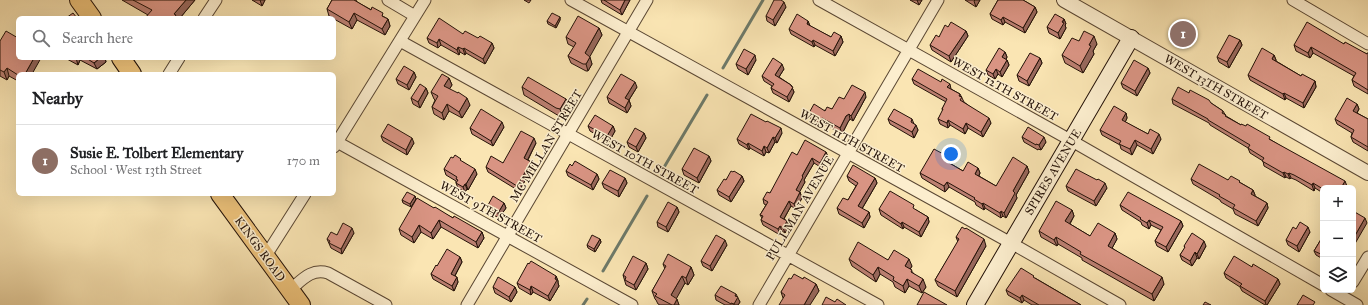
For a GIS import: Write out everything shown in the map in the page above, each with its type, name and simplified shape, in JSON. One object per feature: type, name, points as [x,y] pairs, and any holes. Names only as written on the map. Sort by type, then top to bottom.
[{"type":"main road","points":[[80,0],[91,16]]},
{"type":"main road","name":"SPIRES AVENUE","points":[[975,305],[1131,38]]},
{"type":"main road","points":[[122,60],[131,72]]},
{"type":"main road","name":"KINGS ROAD","points":[[221,196],[301,305]]},
{"type":"street","points":[[205,16],[216,0]]},
{"type":"street","points":[[388,0],[415,16]]},
{"type":"street","points":[[336,144],[425,0]]},
{"type":"street","name":"WEST 11TH STREET","points":[[571,0],[1011,243],[1120,305]]},
{"type":"street","name":"MC MILLAN STREET","points":[[466,305],[647,0]]},
{"type":"street","name":"WEST 12TH STREET","points":[[819,0],[1072,140],[1320,283]]},
{"type":"street","name":"PULLMAN AVENUE","points":[[759,305],[938,0]]},
{"type":"street","name":"WEST 13TH STREET","points":[[1064,0],[1368,173]]},
{"type":"street","points":[[1293,0],[1368,44]]},
{"type":"street","name":"WEST 10TH STREET","points":[[400,41],[878,305]]},
{"type":"street","points":[[170,72],[178,60]]},
{"type":"street","name":"WEST 9TH STREET","points":[[336,144],[632,305]]},
{"type":"street","points":[[265,257],[304,196]]},
{"type":"street","points":[[1356,277],[1368,257]]},
{"type":"street","points":[[290,290],[311,273],[323,271],[386,305]]},
{"type":"street","points":[[1344,297],[1358,305]]},
{"type":"building","points":[[133,0],[186,0],[174,14],[175,16],[147,16],[152,10]]},
{"type":"building","points":[[332,0],[354,0],[371,10],[372,7],[383,13],[382,16],[388,19],[382,29],[354,13],[349,22],[327,9]]},
{"type":"building","points":[[604,0],[625,0],[620,10]]},
{"type":"building","points":[[774,0],[781,0],[784,2],[773,20],[766,16]]},
{"type":"building","points":[[998,0],[1023,0],[1035,7],[1023,28],[1003,17],[1001,20],[990,14]]},
{"type":"building","points":[[552,13],[560,17],[555,26],[547,21]]},
{"type":"building","points":[[797,14],[808,21],[807,24],[831,37],[834,32],[841,36],[833,51],[813,40],[812,42],[789,29]]},
{"type":"building","points":[[1055,14],[1064,19],[1062,22],[1064,23],[1058,33],[1047,27]]},
{"type":"building","points":[[578,16],[599,28],[585,53],[590,57],[586,64],[583,64],[568,56],[576,43],[566,37]]},
{"type":"building","points":[[439,18],[463,34],[465,31],[478,38],[480,36],[492,43],[483,59],[464,48],[458,47],[457,50],[439,39],[437,43],[427,38]]},
{"type":"building","points":[[951,22],[966,31],[949,56],[930,45],[936,35],[939,37],[945,25],[948,27]]},
{"type":"building","points":[[1307,22],[1344,44],[1345,42],[1367,54],[1368,53],[1368,90],[1352,80],[1356,73],[1311,47],[1308,53],[1294,45]]},
{"type":"building","points":[[6,31],[16,37],[16,60],[33,60],[26,72],[16,72],[16,74],[7,68],[4,72],[0,70],[0,41]]},
{"type":"building","points":[[1084,31],[1094,36],[1089,45],[1091,46],[1080,66],[1062,55],[1072,38],[1079,41]]},
{"type":"building","points":[[1229,35],[1240,40],[1227,62],[1217,57]]},
{"type":"building","points":[[999,48],[1005,52],[1002,57],[1007,60],[1000,72],[996,69],[993,74],[986,70]]},
{"type":"building","points":[[1262,48],[1274,55],[1272,59],[1301,76],[1302,74],[1315,81],[1303,103],[1248,75]]},
{"type":"building","points":[[744,49],[755,55],[746,69],[736,64]]},
{"type":"building","points":[[1030,53],[1040,58],[1027,81],[1017,75]]},
{"type":"building","points":[[773,58],[782,64],[775,75],[793,87],[787,97],[771,88],[774,84],[762,76]]},
{"type":"building","points":[[89,60],[98,60],[94,63]]},
{"type":"building","points":[[1134,60],[1148,68],[1135,91],[1121,83]]},
{"type":"building","points":[[404,66],[414,72],[407,85],[396,79]]},
{"type":"building","points":[[918,69],[941,82],[942,79],[950,84],[947,87],[960,94],[959,96],[962,97],[960,100],[989,118],[981,132],[966,123],[963,129],[948,120],[947,123],[938,119],[947,99],[912,79]]},
{"type":"building","points":[[442,74],[449,78],[444,86],[467,98],[459,112],[447,104],[442,113],[432,107],[438,96],[431,92]]},
{"type":"building","points":[[621,74],[635,82],[625,98],[629,100],[625,108],[607,97]]},
{"type":"building","points":[[528,77],[566,99],[560,109],[522,87]]},
{"type":"building","points":[[420,84],[426,88],[418,102],[411,98]]},
{"type":"building","points":[[852,85],[865,92],[851,116],[849,114],[846,116],[840,128],[809,113],[814,104],[825,111],[827,107],[832,109],[839,97],[844,99]]},
{"type":"building","points":[[1178,87],[1189,93],[1190,90],[1209,100],[1223,111],[1222,113],[1226,115],[1225,116],[1241,125],[1246,126],[1247,124],[1270,137],[1269,139],[1345,181],[1343,185],[1320,185],[1320,187],[1313,183],[1312,185],[1289,173],[1283,173],[1262,161],[1264,158],[1248,148],[1250,145],[1172,99]]},
{"type":"building","points":[[1347,98],[1357,104],[1353,111],[1368,119],[1368,147],[1351,137],[1354,130],[1335,119]]},
{"type":"building","points":[[1114,106],[1126,113],[1122,120],[1148,134],[1150,129],[1159,134],[1151,149],[1135,140],[1130,149],[1119,144],[1121,141],[1100,130]]},
{"type":"building","points":[[481,109],[502,122],[491,141],[470,128]]},
{"type":"building","points":[[894,109],[912,119],[911,122],[916,125],[912,132],[888,119]]},
{"type":"building","points":[[751,114],[781,128],[775,138],[773,137],[767,148],[764,146],[762,151],[737,139]]},
{"type":"building","points":[[595,115],[613,126],[607,136],[588,126]]},
{"type":"building","points":[[388,124],[412,138],[406,150],[381,136]]},
{"type":"building","points":[[1028,127],[1044,137],[1039,145],[1036,145],[1022,137]]},
{"type":"building","points":[[635,128],[644,133],[636,147],[627,142]]},
{"type":"building","points":[[521,131],[534,138],[524,158],[531,162],[517,186],[486,167],[491,156],[503,163]]},
{"type":"building","points":[[805,140],[826,152],[820,163],[812,158],[796,190],[800,192],[794,204],[789,201],[780,217],[787,221],[783,228],[780,226],[778,229],[761,220],[763,216],[760,215],[768,202],[763,199],[767,192],[770,193],[792,152],[797,155]]},
{"type":"building","points":[[694,148],[709,156],[697,178],[682,169]]},
{"type":"building","points":[[934,149],[947,156],[944,160],[963,171],[968,162],[978,168],[975,174],[996,186],[1013,157],[1027,166],[1013,191],[1015,193],[1004,213],[1001,211],[1000,213],[983,203],[982,204],[974,199],[975,198],[947,182],[944,186],[920,173]]},
{"type":"building","points":[[455,155],[461,159],[460,160],[475,169],[463,187],[456,183],[458,180],[456,179],[457,177],[444,169],[451,157],[453,158]]},
{"type":"building","points":[[575,161],[597,174],[591,185],[566,171],[570,164],[572,166]]},
{"type":"building","points":[[1199,164],[1228,180],[1231,176],[1240,181],[1239,182],[1253,190],[1251,194],[1267,203],[1256,221],[1233,208],[1235,205],[1219,196],[1220,195],[1191,179]]},
{"type":"building","points":[[853,165],[875,178],[858,206],[869,212],[862,223],[837,208],[843,198],[848,200],[858,183],[847,176]]},
{"type":"building","points":[[1076,169],[1105,183],[1094,201],[1066,186]]},
{"type":"building","points":[[610,170],[625,178],[618,191],[602,183]]},
{"type":"building","points":[[731,171],[734,171],[742,176],[729,197],[717,190],[724,179],[726,180]]},
{"type":"building","points":[[890,191],[914,205],[913,208],[928,217],[919,232],[902,222],[901,224],[879,209]]},
{"type":"building","points":[[407,192],[415,196],[410,204],[402,200]]},
{"type":"building","points":[[1128,192],[1181,221],[1166,247],[1155,241],[1163,227],[1149,220],[1147,223],[1120,205]]},
{"type":"building","points":[[493,196],[504,203],[498,213],[487,207]]},
{"type":"building","points":[[417,198],[482,232],[476,242],[439,220],[431,233],[419,225],[412,237],[399,229]]},
{"type":"building","points":[[1056,201],[1072,210],[1065,221],[1090,236],[1098,223],[1115,233],[1108,246],[1162,277],[1152,294],[1080,254],[1081,252],[1056,237],[1054,240],[1039,231]]},
{"type":"building","points":[[668,202],[677,207],[666,227],[657,222]]},
{"type":"building","points":[[1356,213],[1365,218],[1356,234]]},
{"type":"building","points":[[1300,222],[1308,227],[1297,246],[1286,240],[1293,227],[1296,229]]},
{"type":"building","points":[[343,223],[352,228],[341,249],[329,243],[330,241],[327,239],[331,232],[337,235]]},
{"type":"building","points":[[962,227],[984,239],[955,291],[935,280],[959,239],[956,237]]},
{"type":"building","points":[[1192,233],[1204,241],[1197,254],[1195,252],[1190,261],[1180,255]]},
{"type":"building","points":[[592,235],[600,239],[594,249],[587,245]]},
{"type":"building","points":[[716,235],[725,240],[710,266],[701,261]]},
{"type":"building","points":[[1320,241],[1320,254],[1314,251]]},
{"type":"building","points":[[858,242],[888,260],[894,250],[909,259],[905,266],[912,270],[911,272],[923,279],[919,286],[907,279],[903,286],[893,280],[894,277],[878,267],[873,275],[849,259]]},
{"type":"building","points":[[447,249],[460,257],[451,274],[457,277],[452,286],[431,274]]},
{"type":"building","points":[[668,254],[691,267],[686,278],[682,276],[671,295],[677,299],[674,305],[655,296],[657,294],[652,291],[666,266],[663,264]]},
{"type":"building","points":[[633,256],[646,263],[634,285],[625,280],[626,277],[623,275]]},
{"type":"building","points":[[1234,256],[1252,267],[1253,264],[1278,279],[1265,301],[1240,286],[1242,284],[1224,273]]},
{"type":"building","points":[[531,261],[556,276],[555,279],[557,280],[548,296],[531,286],[530,290],[517,283],[528,263],[529,264]]},
{"type":"building","points":[[1021,268],[1034,276],[1033,277],[1081,305],[1039,305],[1022,295],[1020,298],[1006,290]]},
{"type":"building","points":[[794,274],[803,279],[804,277],[816,284],[804,305],[779,305],[785,295],[781,292],[789,278],[791,279]]},
{"type":"building","points":[[498,277],[515,287],[509,297],[493,287]]},
{"type":"building","points":[[721,286],[736,294],[735,296],[738,297],[734,304],[731,304],[715,295]]},
{"type":"building","points":[[924,292],[947,305],[917,305]]},
{"type":"building","points":[[1303,295],[1315,302],[1313,305],[1297,305]]},
{"type":"building","points":[[826,297],[835,302],[837,299],[846,305],[822,305]]},
{"type":"building","points":[[1205,302],[1211,305],[1203,305]]},
{"type":"waterway","points":[[723,68],[763,0]]},
{"type":"waterway","points":[[663,169],[707,95]]},
{"type":"waterway","points":[[603,271],[647,196]]},
{"type":"waterway","points":[[583,305],[587,299]]},
{"type":"place","name":"Susie E. Tolbert Elementary","points":[[1183,34]]}]
